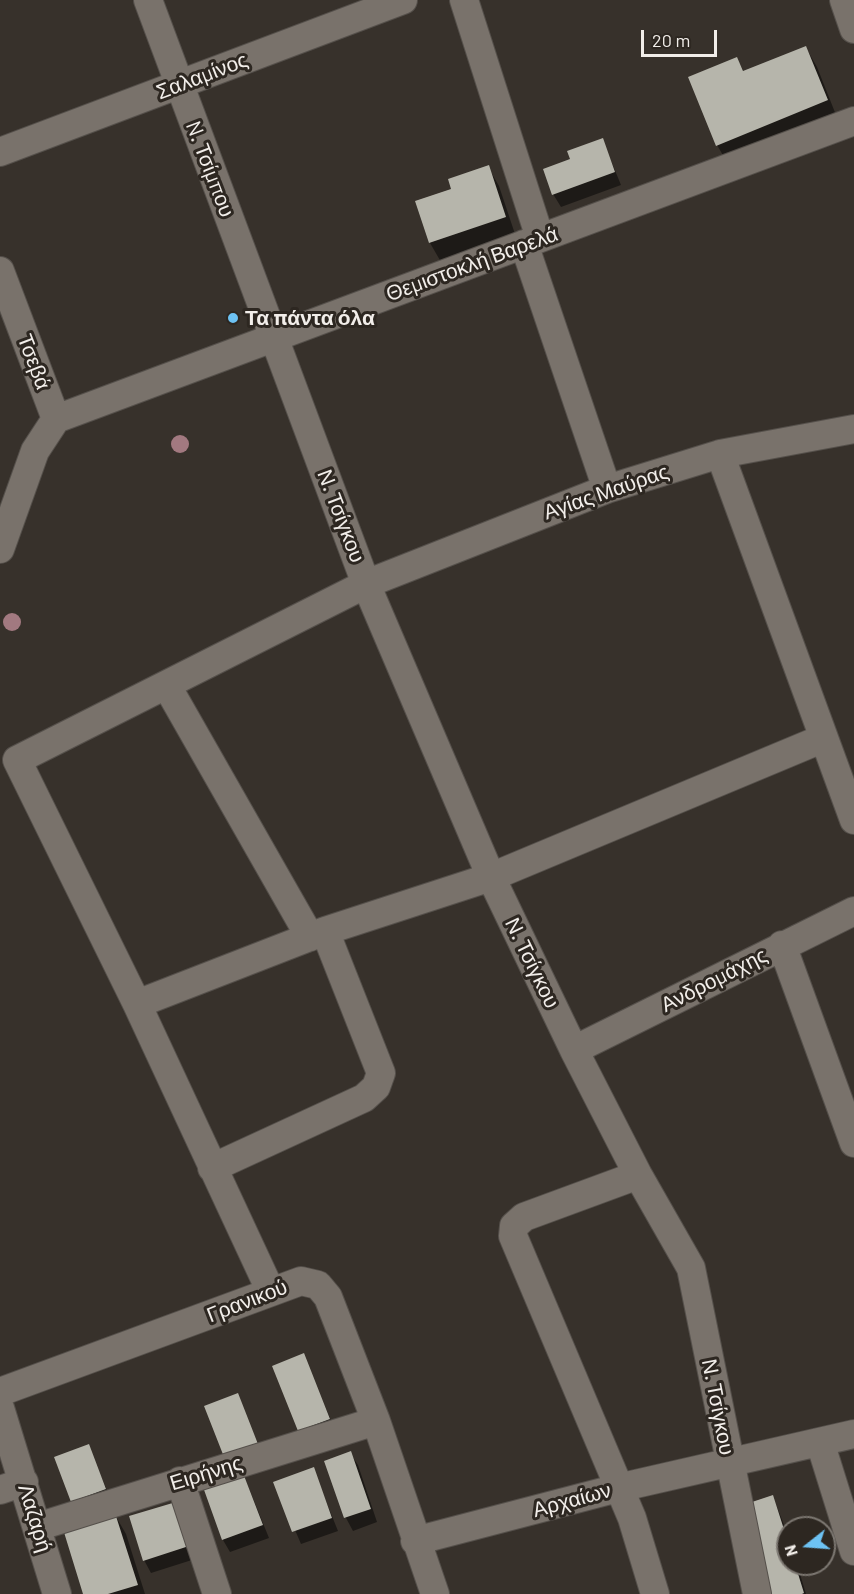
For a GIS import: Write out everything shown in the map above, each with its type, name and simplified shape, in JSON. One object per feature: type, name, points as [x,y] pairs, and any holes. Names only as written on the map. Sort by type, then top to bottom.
[{"type":"street","name":"N. Τσίμπου","points":[[148,0],[274,337]]},
{"type":"street","name":"Σαλαμίνος","points":[[0,152],[403,0]]},
{"type":"street","points":[[464,0],[532,241],[607,489]]},
{"type":"street","points":[[844,0],[854,29]]},
{"type":"street","name":"Θεμιστοκλή Βαρελά","points":[[56,418],[854,121]]},
{"type":"street","name":"Τσεβά","points":[[0,271],[56,418]]},
{"type":"street","name":"Ν. Τσίγκου","points":[[274,337],[366,584],[491,877],[574,1050],[638,1175],[691,1268],[757,1594]]},
{"type":"street","points":[[0,549],[10,497],[56,418]]},
{"type":"street","name":"Αγίας Μαύρας","points":[[9,761],[167,686],[366,584],[607,489],[720,454],[854,429]]},
{"type":"street","points":[[720,454],[854,820]]},
{"type":"street","points":[[167,686],[317,934],[381,1073],[375,1087],[364,1098],[212,1168]]},
{"type":"street","points":[[136,1004],[317,934],[491,877],[824,738]]},
{"type":"street","points":[[9,761],[136,1004],[272,1292]]},
{"type":"street","name":"Ανδρομάχης","points":[[574,1050],[854,911]]},
{"type":"street","points":[[782,945],[854,1143]]},
{"type":"street","points":[[638,1175],[524,1217],[514,1226],[513,1236],[632,1518],[655,1594]]},
{"type":"street","name":"Γρανικού","points":[[0,1392],[301,1281],[318,1285],[328,1297],[376,1421],[415,1541],[435,1594]]},
{"type":"street","name":"Λαζαρή","points":[[0,1408],[12,1486],[38,1527],[57,1594]]},
{"type":"street","name":"Ειρήνης","points":[[38,1527],[376,1421]]},
{"type":"street","name":"Αρχαίων","points":[[415,1541],[618,1488],[854,1434]]},
{"type":"street","points":[[820,1442],[854,1551]]},
{"type":"street","points":[[180,1482],[217,1594]]},
{"type":"building","points":[[806,46],[828,100],[716,146],[688,77],[737,57],[743,71]]},
{"type":"building","points":[[603,138],[615,172],[552,195],[543,169],[570,159],[567,151]]},
{"type":"building","points":[[489,165],[506,217],[429,243],[415,201],[451,189],[448,179]]},
{"type":"building","points":[[304,1353],[330,1419],[298,1431],[272,1366]]},
{"type":"building","points":[[238,1393],[258,1444],[224,1457],[204,1406]]},
{"type":"building","points":[[89,1444],[106,1489],[71,1502],[54,1457]]},
{"type":"building","points":[[351,1451],[371,1509],[344,1518],[324,1461]]},
{"type":"building","points":[[314,1467],[332,1518],[292,1532],[273,1482]]},
{"type":"building","points":[[243,1473],[263,1525],[222,1540],[203,1487]]},
{"type":"building","points":[[773,1495],[780,1516],[776,1516],[776,1576],[799,1576],[804,1593],[765,1594],[743,1505]]},
{"type":"building","points":[[176,1502],[189,1546],[143,1561],[129,1516]]},
{"type":"building","points":[[115,1513],[138,1585],[108,1594],[83,1594],[63,1529]]},
{"type":"place","name":"Τα πάντα όλα","points":[[233,318]]}]
